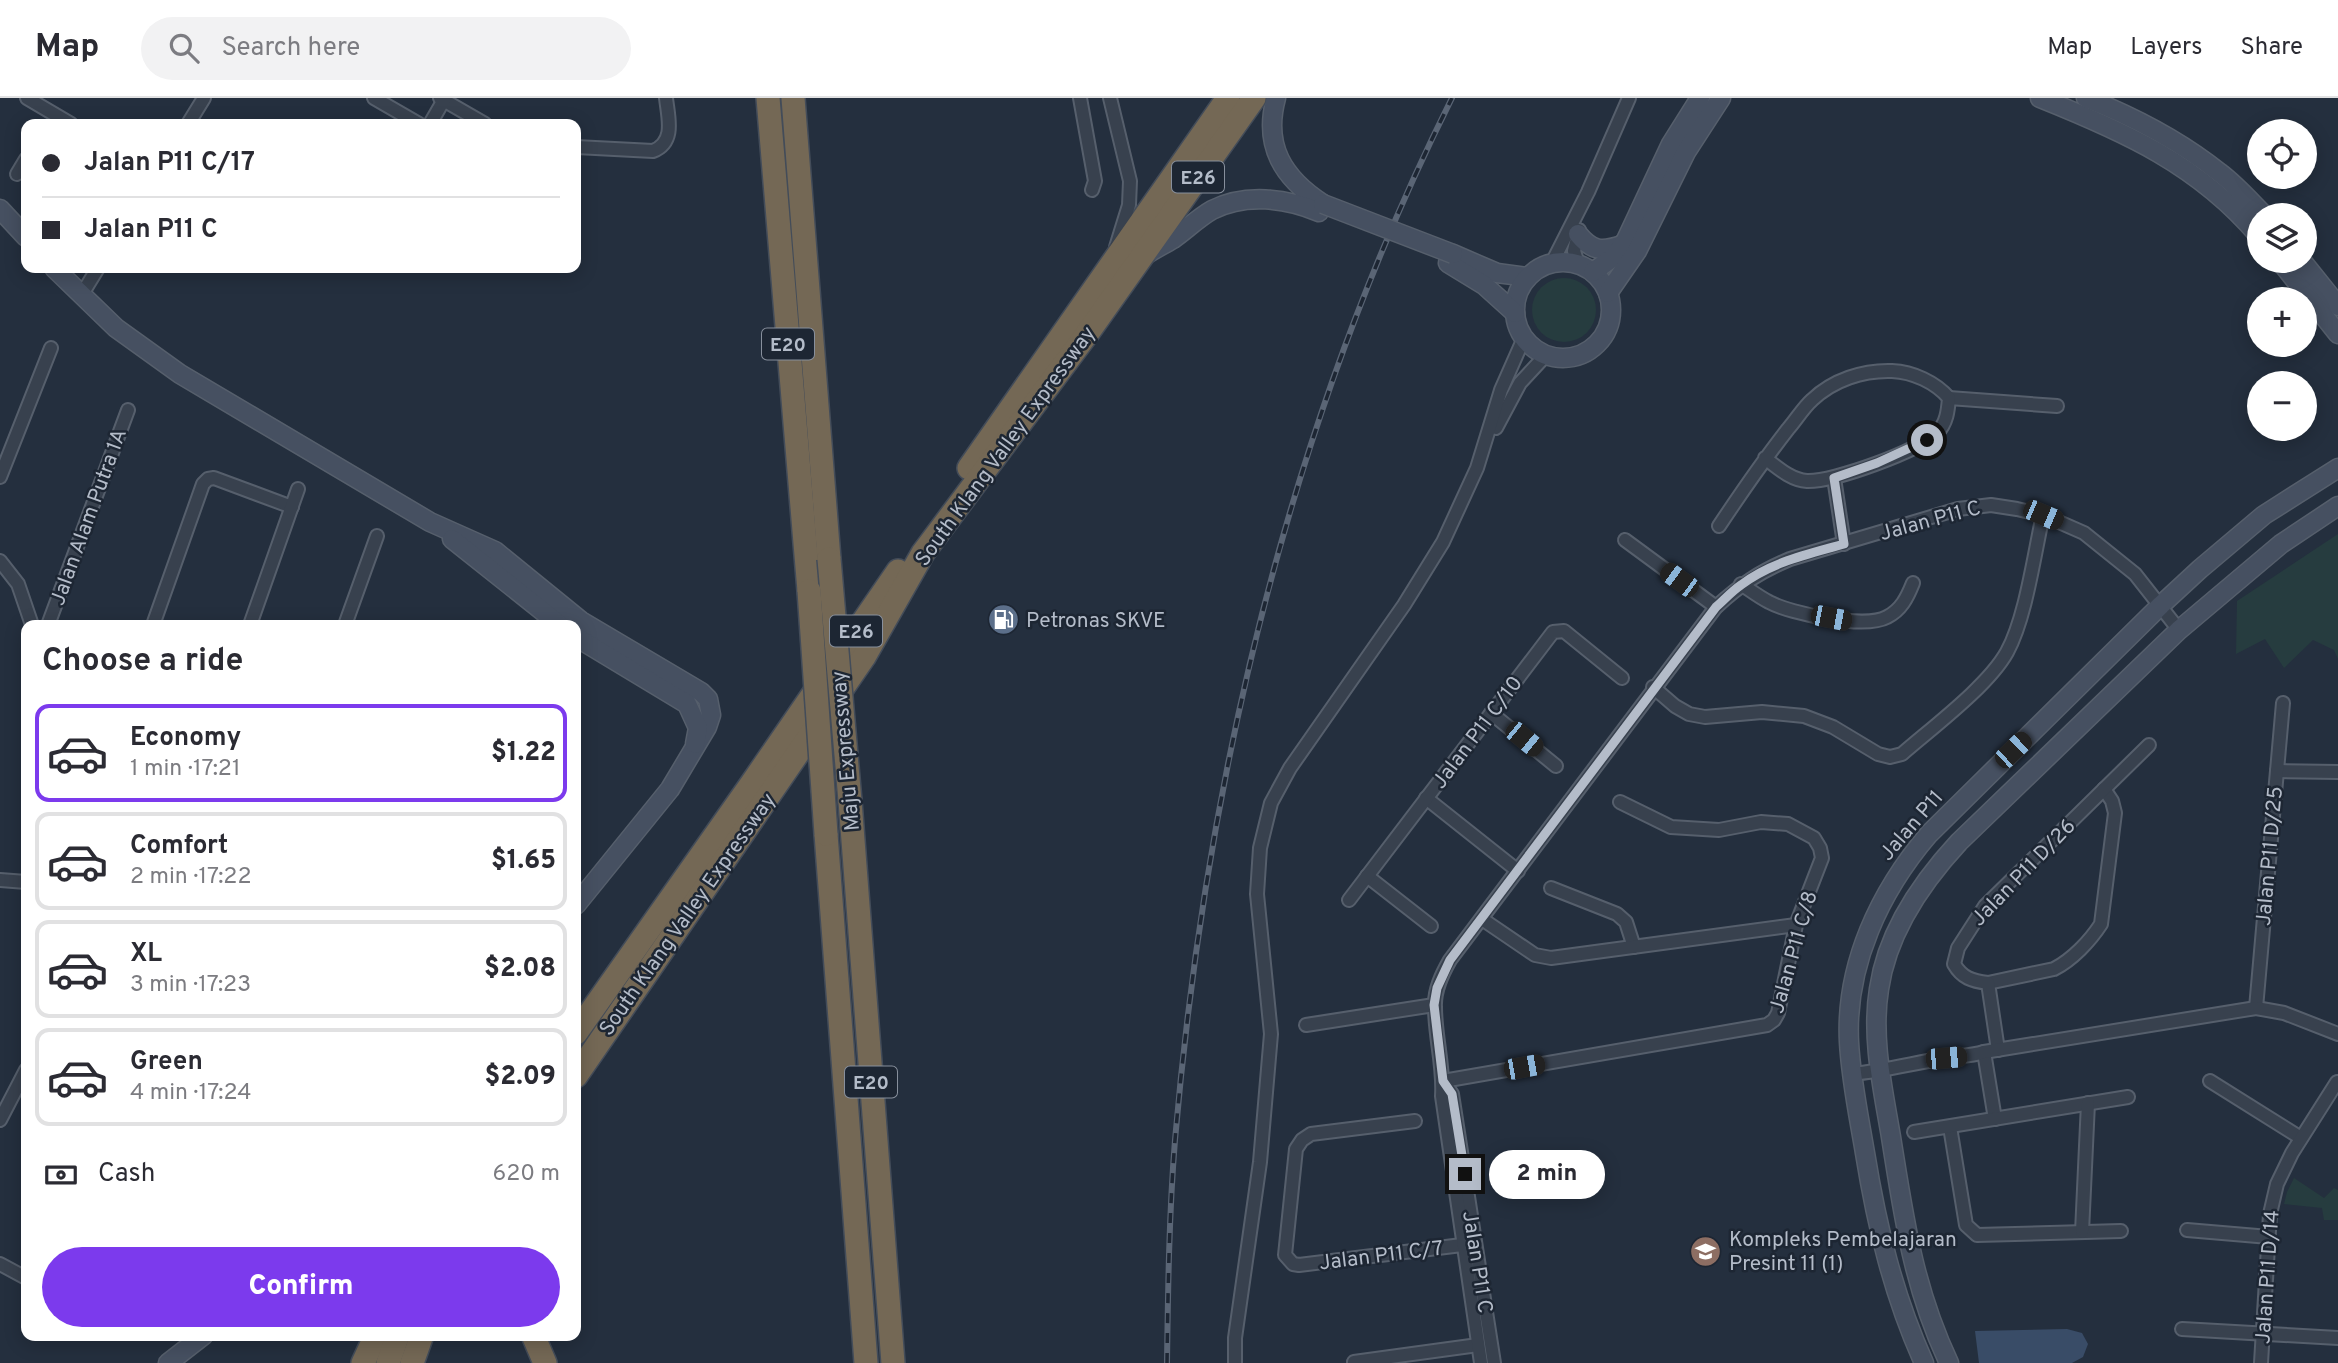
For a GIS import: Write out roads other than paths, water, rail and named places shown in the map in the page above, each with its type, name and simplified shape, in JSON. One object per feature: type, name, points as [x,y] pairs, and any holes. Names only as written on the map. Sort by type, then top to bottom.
[{"type":"highway","name":"Maju Expressway","points":[[768,98],[866,1363]]},
{"type":"highway","name":"Maju Expressway","points":[[793,98],[893,1363]]},
{"type":"highway","name":"South Klang Valley Expressway","points":[[581,1026],[1228,98]]},
{"type":"highway","name":"South Klang Valley Expressway","points":[[581,1068],[864,657],[923,553],[1143,256],[1254,98]]},
{"type":"highway","points":[[363,1363],[373,1341]]},
{"type":"highway","points":[[388,1363],[396,1341]]},
{"type":"highway","points":[[412,1363],[420,1341]]},
{"type":"highway","points":[[536,1341],[545,1363]]},
{"type":"main road","points":[[1276,98],[1273,137],[1283,167],[1294,182],[1321,208]]},
{"type":"main road","points":[[1586,268],[1615,256],[1671,144],[1700,98]]},
{"type":"main road","points":[[1608,293],[1637,251],[1686,152],[1721,98]]},
{"type":"main road","points":[[2040,98],[2113,127],[2173,161],[2210,187],[2247,224]]},
{"type":"main road","points":[[2086,98],[2120,111],[2183,146],[2221,173],[2251,203]]},
{"type":"main road","points":[[1143,256],[1173,239],[1215,209],[1255,199],[1276,200],[1321,208],[1451,258],[1497,273],[1528,277]]},
{"type":"main road","points":[[0,209],[21,232]]},
{"type":"main road","points":[[1578,234],[1587,245],[1598,249],[1608,250],[1622,245]]},
{"type":"main road","points":[[1451,258],[1515,313]]},
{"type":"main road","points":[[1552,263],[1586,268],[1602,281],[1608,293],[1611,306],[1605,333],[1597,344],[1573,357],[1546,355],[1524,338],[1518,326],[1515,313],[1518,294],[1528,277],[1539,268],[1552,263]]},
{"type":"main road","points":[[59,273],[116,328],[180,374],[430,522],[505,557],[580,620]]},
{"type":"main road","points":[[2290,273],[2338,334]]},
{"type":"main road","points":[[2312,273],[2338,306]]},
{"type":"main road","name":"Jalan P11","points":[[1924,1363],[1911,1335],[1881,1241],[1852,1074],[1850,1004],[1856,972],[1883,898],[1898,873],[1929,834],[2161,605],[2234,539],[2338,468]]},
{"type":"main road","points":[[1949,1363],[1921,1293],[1908,1244],[1880,1072],[1878,990],[1891,945],[1915,898],[1959,842],[2179,630],[2271,552],[2338,506]]},
{"type":"main road","points":[[430,522],[554,620]]},
{"type":"main road","points":[[484,546],[492,553],[497,563],[494,573]]},
{"type":"main road","points":[[494,573],[502,570],[511,572],[540,586]]},
{"type":"main road","points":[[581,621],[701,692],[708,699],[710,715],[707,727],[670,789],[581,899]]},
{"type":"main road","points":[[581,640],[687,704],[698,728],[695,744]]},
{"type":"main road","points":[[619,644],[628,657],[624,667]]},
{"type":"main road","points":[[168,1363],[196,1341]]},
{"type":"street","points":[[27,98],[50,119]]},
{"type":"street","points":[[191,119],[204,98]]},
{"type":"street","points":[[374,98],[410,119]]},
{"type":"street","points":[[581,147],[653,151],[659,149],[669,133],[666,98]]},
{"type":"street","points":[[1080,98],[1095,181],[1092,190]]},
{"type":"street","points":[[1110,98],[1130,181],[1129,205],[1116,242],[1114,259]]},
{"type":"street","points":[[1552,263],[1588,192],[1629,98]]},
{"type":"street","points":[[432,119],[443,99],[477,119]]},
{"type":"street","points":[[18,174],[21,168]]},
{"type":"street","points":[[1586,268],[1574,251],[1588,192]]},
{"type":"street","points":[[82,294],[95,273]]},
{"type":"street","points":[[1484,450],[1501,390],[1524,338]]},
{"type":"street","points":[[0,477],[51,348]]},
{"type":"street","points":[[1235,1363],[1235,1338],[1260,1162],[1271,1034],[1257,894],[1260,848],[1271,803],[1290,768],[1404,605],[1443,542],[1484,450],[1520,383],[1546,355]]},
{"type":"street","points":[[1718,526],[1765,458],[1811,401],[1842,380],[1862,373],[1901,372],[1917,376],[1942,389],[1949,398],[1945,421],[1938,432],[1927,440],[1877,463],[1834,478],[1808,481],[1796,479],[1765,458]]},
{"type":"street","points":[[1949,398],[2057,406]]},
{"type":"street","name":"Jalan Alam Putra 1A","points":[[50,620],[128,410]]},
{"type":"street","points":[[155,620],[203,484],[208,479],[214,478],[292,507]]},
{"type":"street","points":[[1834,478],[1844,544]]},
{"type":"street","points":[[252,620],[298,489]]},
{"type":"street","name":"Jalan P11 C","points":[[1481,1363],[1442,1096],[1443,1081],[1434,1005],[1437,988],[1450,960],[1653,687],[1716,607],[1741,584],[1765,569],[1790,559],[1958,509],[1991,505],[2043,515],[2084,533],[2135,574],[2179,630]]},
{"type":"street","points":[[1653,687],[1689,714],[1705,717],[1782,713],[1804,716],[1833,727],[1878,754],[1890,757],[1902,754],[1994,671],[2007,651],[2019,624],[2043,515]]},
{"type":"street","points":[[347,620],[377,536]]},
{"type":"street","points":[[1625,540],[1716,607]]},
{"type":"street","points":[[0,561],[18,584],[30,620]]},
{"type":"street","points":[[1741,584],[1784,609],[1855,622],[1885,619],[1906,600],[1913,583]]},
{"type":"street","name":"Jalan P11 C/10","points":[[1349,900],[1553,632],[1564,631],[1622,678]]},
{"type":"street","name":"Jalan P11 D/25","points":[[2256,1008],[2283,703]]},
{"type":"street","points":[[1491,713],[1556,766]]},
{"type":"street","name":"Jalan P11 D/26","points":[[1988,983],[1969,979],[1962,975],[1954,964],[1958,948],[1970,927],[1985,906],[2149,745]]},
{"type":"street","points":[[2277,771],[2338,772]]},
{"type":"street","points":[[1997,1050],[1988,983],[2054,969],[2064,964],[2101,924],[2115,813],[2112,801],[2104,789]]},
{"type":"street","points":[[1426,798],[1518,871]]},
{"type":"street","name":"Jalan P11 C/8","points":[[1443,1081],[1767,1026],[1779,1013],[1796,925],[1822,858],[1814,838],[1787,824],[1773,821],[1719,830],[1671,827],[1620,802]]},
{"type":"street","points":[[1367,876],[1431,926]]},
{"type":"street","points":[[0,880],[21,882]]},
{"type":"street","points":[[1551,888],[1617,914],[1626,922],[1633,947]]},
{"type":"street","points":[[1482,919],[1535,955],[1543,957],[1796,925]]},
{"type":"street","points":[[1306,1025],[1434,1005]]},
{"type":"street","points":[[1852,1074],[1880,1072],[1984,1052],[2256,1008],[2284,1013],[2338,1034]]},
{"type":"street","points":[[1984,1052],[1995,1119]]},
{"type":"street","points":[[0,1120],[21,1080]]},
{"type":"street","name":"Jalan P11 C","points":[[1443,1081],[1452,1094],[1494,1363]]},
{"type":"street","points":[[2210,1081],[2301,1138]]},
{"type":"street","name":"Jalan P11 D/14","points":[[2260,1363],[2270,1214],[2277,1184],[2291,1153],[2337,1082]]},
{"type":"street","points":[[1914,1132],[2128,1097]]},
{"type":"street","points":[[2082,1232],[2088,1103]]},
{"type":"street","name":"Jalan P11 C/7","points":[[1415,1121],[1311,1134],[1302,1140],[1296,1149],[1285,1255],[1293,1264],[1299,1265],[1462,1245]]},
{"type":"street","points":[[1950,1127],[1966,1225],[1970,1231],[1981,1235],[2121,1231]]},
{"type":"street","points":[[2188,1230],[2269,1237]]},
{"type":"street","points":[[0,1264],[21,1275]]},
{"type":"street","points":[[2182,1329],[2338,1338]]},
{"type":"street","points":[[1354,1362],[1478,1345]]},
{"type":"water","points":[[2067,1329],[2082,1333],[2088,1344],[2083,1357],[2072,1363],[1979,1363],[1975,1331]]},
{"type":"railway","points":[[1167,1363],[1173,1168],[1189,1005],[1209,871],[1234,738],[1264,606],[1301,475],[1345,347],[1395,221],[1452,98]]},
{"type":"place","name":"Petronas SKVE","points":[[1003,620]]},
{"type":"place","name":"Kompleks Pembelajaran Presint 11 (1)","points":[[1706,1251]]}]
